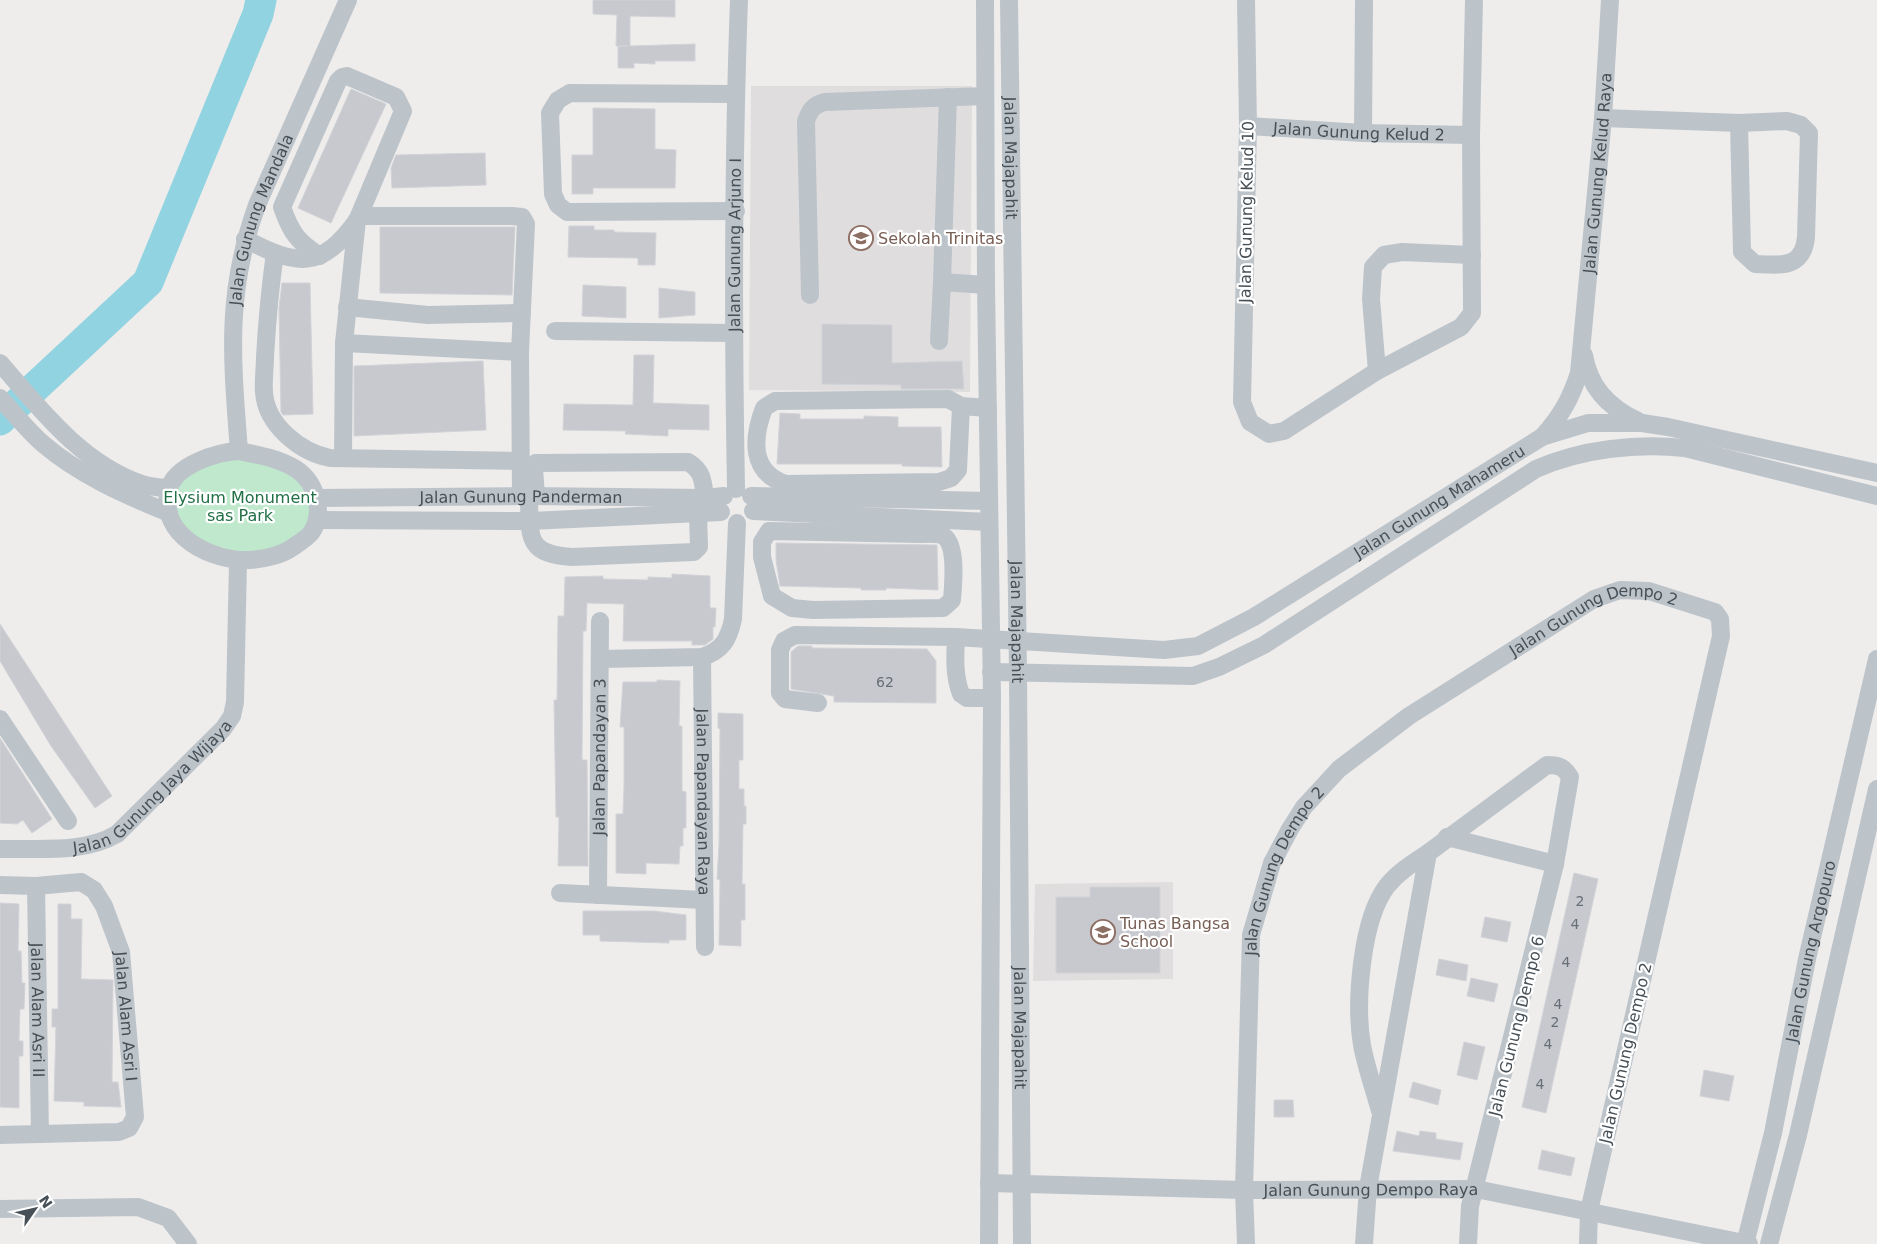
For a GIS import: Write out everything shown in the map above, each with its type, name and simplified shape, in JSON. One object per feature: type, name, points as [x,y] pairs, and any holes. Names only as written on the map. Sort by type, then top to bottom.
[{"type":"street","name":"Jalan Gunung Mandala","points":[[238,451],[231,353],[238,271],[245,239],[256,205],[348,0]]},
{"type":"street","name":"Jalan Gunung Arjuno I","points":[[737,501],[734,333],[736,94],[739,0]]},
{"type":"street","name":"Jalan Majapahit","points":[[985,0],[986,285],[992,698],[989,1244]]},
{"type":"street","name":"Jalan Majapahit","points":[[1009,0],[1018,673],[1022,1244]]},
{"type":"street","name":"Jalan Gunung Kelud 10","points":[[1246,0],[1248,126],[1242,402],[1250,422],[1269,434],[1284,431],[1377,371]]},
{"type":"street","points":[[1364,0],[1364,133]]},
{"type":"street","points":[[1472,255],[1402,252],[1384,255],[1373,267],[1371,299],[1377,371],[1461,327],[1472,313],[1472,255],[1471,135],[1474,0]]},
{"type":"street","name":"Jalan Gunung Kelud Raya","points":[[1542,437],[1559,418],[1572,396],[1579,373],[1583,348],[1610,0]]},
{"type":"street","points":[[985,47],[1009,47]]},
{"type":"street","points":[[320,256],[301,244],[288,225],[282,208],[338,81],[342,77],[347,76],[396,97],[403,112],[358,218],[344,343],[343,457]]},
{"type":"street","points":[[736,94],[570,93],[558,100],[550,113],[552,194],[558,205],[568,212],[736,211]]},
{"type":"street","points":[[810,295],[806,121],[810,110],[816,105],[825,102],[985,96]]},
{"type":"street","points":[[939,341],[948,97]]},
{"type":"street","points":[[1602,118],[1739,123],[1787,121],[1801,125],[1809,133],[1805,248],[1794,262],[1784,265],[1755,264],[1742,252],[1739,123]]},
{"type":"street","name":"Jalan Gunung Kelud 2","points":[[1248,126],[1364,133],[1471,135]]},
{"type":"street","points":[[245,239],[275,253],[299,260],[320,256],[336,244],[358,218],[522,217],[526,224],[526,235],[520,352],[521,461],[529,496],[532,540],[539,550],[553,556],[572,557],[694,552],[699,547],[703,477],[697,467],[688,462],[536,463],[529,496]]},
{"type":"street","points":[[275,253],[268,307],[264,393],[270,412],[284,433],[313,454],[330,458],[521,461]]},
{"type":"street","points":[[942,282],[986,285]]},
{"type":"street","points":[[347,307],[428,315],[522,313]]},
{"type":"street","points":[[556,331],[734,333]]},
{"type":"street","points":[[344,343],[520,352]]},
{"type":"street","name":"Jalan Gunung Kelud Raya","points":[[1583,348],[1586,368],[1599,392],[1607,402],[1623,415],[1642,423]]},
{"type":"street","points":[[0,363],[57,428],[105,467],[143,484],[169,488]]},
{"type":"street","points":[[0,398],[42,443],[70,464],[118,492],[169,513]]},
{"type":"street","points":[[961,406],[958,470],[951,478],[940,482],[786,484],[774,480],[764,470],[755,442],[764,408],[775,401],[948,399],[961,406],[988,408]]},
{"type":"street","name":"Jalan Gunung Mahameru","points":[[818,703],[785,699],[780,693],[780,650],[784,641],[795,635],[956,637],[990,641],[1164,650],[1198,646],[1254,617],[1542,437],[1588,423],[1642,423],[1877,473]]},
{"type":"street","name":"Jalan Gunung Mahameru","points":[[991,672],[1192,676],[1219,667],[1264,645],[1536,469],[1560,458],[1583,453],[1667,446],[1685,448],[1877,496]]},
{"type":"street","points":[[238,451],[272,458],[302,474],[317,498],[317,520],[311,533],[289,550],[260,560],[238,561],[211,555],[181,536],[169,513],[169,488],[185,470],[200,460],[238,451]]},
{"type":"street","name":"Jalan Gunung Panderman","points":[[317,498],[529,496],[702,505]]},
{"type":"street","points":[[601,659],[702,657],[716,653],[730,633],[737,523],[725,517],[737,501]]},
{"type":"street","name":"Jalan Gunung Panderman","points":[[737,501],[918,526],[989,522]]},
{"type":"street","name":"Jalan Gunung Panderman","points":[[317,520],[530,521],[737,501],[989,501]]},
{"type":"street","points":[[918,526],[949,540],[952,550],[952,600],[943,608],[813,610],[792,608],[772,596],[762,550],[762,542],[769,531],[918,526]]},
{"type":"street","points":[[1384,535],[1398,558]]},
{"type":"street","name":"Jalan Gunung Jaya Wijaya","points":[[0,849],[72,847],[107,840],[118,834],[223,729],[232,716],[235,702],[238,561]]},
{"type":"street","name":"Jalan Gunung Dempo 2","points":[[1244,1190],[1251,935],[1272,863],[1304,807],[1339,769],[1410,716],[1579,608],[1594,599],[1620,590],[1649,591],[1715,612],[1720,619],[1721,636],[1589,1211]]},
{"type":"street","name":"Jalan Papandayan 3","points":[[598,895],[600,621]]},
{"type":"street","points":[[956,637],[957,683],[961,694],[967,698],[992,698]]},
{"type":"street","name":"Jalan Papandayan Raya","points":[[702,657],[705,947]]},
{"type":"street","name":"Jalan Gunung Argopuro","points":[[1746,1244],[1773,1132],[1807,959],[1877,659]]},
{"type":"street","points":[[0,719],[68,821]]},
{"type":"street","name":"Jalan Gunung Dempo 6","points":[[1381,1114],[1362,1044],[1360,998],[1367,932],[1377,903],[1387,886],[1404,869],[1547,765],[1559,765],[1566,770],[1570,777],[1556,864],[1476,1189],[1470,1206],[1468,1244]]},
{"type":"street","name":"Jalan Gunung Argopuro","points":[[1769,1244],[1798,1135],[1877,789]]},
{"type":"street","points":[[1447,837],[1556,864]]},
{"type":"street","name":"Jalan Gunung Dempo 6","points":[[1364,1244],[1368,1188],[1428,852]]},
{"type":"street","name":"Jalan Alam Asri I","points":[[0,885],[36,886],[81,882],[94,890],[104,906],[121,952],[135,1117],[130,1128],[119,1132],[40,1134]]},
{"type":"street","name":"Jalan Alam Asri II","points":[[36,886],[40,1134]]},
{"type":"street","points":[[560,893],[704,900]]},
{"type":"street","points":[[0,1135],[40,1134]]},
{"type":"street","name":"Jalan Gunung Dempo Raya","points":[[989,1184],[1244,1190],[1476,1189],[1746,1244]]},
{"type":"street","points":[[1244,1190],[1246,1244]]},
{"type":"street","points":[[0,1209],[138,1207],[168,1218],[188,1244]]},
{"type":"street","points":[[1588,1244],[1589,1211]]},
{"type":"shaded area","name":"Sekolah Trinitas","points":[[751,86],[972,86],[970,392],[749,390]]},
{"type":"shaded area","name":"Tunas Bangsa School","points":[[1173,882],[1173,979],[1033,981],[1035,884]]},
{"type":"green space","name":"Elysium Monument sas Park","points":[[240,454],[292,471],[317,512],[307,532],[283,549],[238,559],[183,535],[170,489],[200,462]]},
{"type":"building","points":[[593,0],[675,0],[675,17],[630,16],[630,46],[695,44],[695,61],[655,61],[655,64],[634,63],[634,68],[618,68],[618,46],[616,46],[617,15],[593,14]]},
{"type":"building","points":[[351,89],[386,104],[331,223],[298,208]]},
{"type":"building","points":[[593,108],[655,109],[655,149],[676,150],[675,188],[593,188],[593,194],[572,194],[572,155],[593,155]]},
{"type":"building","points":[[485,153],[486,185],[392,188],[391,168],[396,155]]},
{"type":"building","points":[[569,226],[594,226],[594,230],[614,230],[614,232],[656,233],[655,265],[638,265],[638,258],[568,257]]},
{"type":"building","points":[[380,227],[515,227],[512,295],[380,293]]},
{"type":"building","points":[[282,283],[310,283],[313,414],[283,415],[281,412],[279,308]]},
{"type":"building","points":[[583,285],[626,287],[626,318],[582,316]]},
{"type":"building","points":[[659,288],[695,292],[695,315],[659,318]]},
{"type":"building","points":[[822,324],[892,325],[892,363],[962,361],[964,389],[901,389],[901,385],[822,384]]},
{"type":"building","points":[[634,355],[654,355],[653,403],[709,405],[709,430],[668,429],[668,436],[625,434],[626,431],[563,430],[564,404],[633,405]]},
{"type":"building","points":[[483,361],[486,430],[354,436],[354,366]]},
{"type":"building","points":[[780,413],[800,414],[800,419],[864,419],[864,416],[898,417],[898,427],[941,427],[942,467],[902,466],[902,464],[777,464]]},
{"type":"building","points":[[776,543],[937,545],[938,590],[886,588],[886,590],[861,590],[861,588],[780,586],[776,560]]},
{"type":"building","points":[[672,574],[710,576],[710,608],[716,608],[715,627],[713,627],[713,639],[705,645],[692,645],[692,641],[623,641],[624,604],[587,603],[586,631],[583,631],[582,760],[587,760],[588,866],[558,866],[559,817],[556,817],[554,700],[557,700],[558,616],[564,616],[565,577],[603,576],[603,579],[648,580],[648,577],[672,578]]},
{"type":"building","points":[[0,624],[112,796],[95,808],[51,746],[0,661]]},
{"type":"building","points":[[798,646],[812,646],[812,648],[927,649],[936,661],[936,703],[834,702],[834,696],[791,689],[791,652]]},
{"type":"building","points":[[657,680],[680,681],[679,726],[682,726],[682,791],[686,792],[686,828],[683,828],[683,846],[680,846],[679,864],[646,863],[646,874],[616,873],[616,814],[623,814],[624,788],[624,727],[620,727],[623,682],[657,682]]},
{"type":"building","points":[[718,713],[743,714],[743,760],[739,760],[739,789],[744,789],[746,824],[743,824],[742,884],[745,884],[745,920],[741,920],[741,946],[719,945],[720,880],[717,879],[720,729],[718,728]]},
{"type":"building","points":[[0,738],[52,819],[32,833],[23,820],[17,824],[0,823]]},
{"type":"building","points":[[1574,873],[1598,879],[1546,1113],[1522,1107]]},
{"type":"building","name":"Tunas Bangsa School","points":[[1090,887],[1160,887],[1160,973],[1056,973],[1056,897],[1090,897]]},
{"type":"building","points":[[0,903],[19,904],[18,951],[21,951],[22,983],[25,983],[24,1009],[20,1009],[19,1041],[23,1041],[23,1056],[19,1056],[19,1108],[0,1107]]},
{"type":"building","points":[[58,904],[71,904],[71,919],[82,919],[81,979],[113,980],[112,1082],[118,1082],[121,1107],[84,1106],[84,1102],[54,1101],[56,1027],[52,1027],[52,1009],[58,1009]]},
{"type":"building","points":[[583,911],[654,911],[686,915],[686,940],[669,940],[669,943],[600,941],[600,935],[583,935]]},
{"type":"building","points":[[1485,917],[1511,922],[1507,942],[1481,937]]},
{"type":"building","points":[[1439,959],[1468,965],[1466,981],[1436,975]]},
{"type":"building","points":[[1471,978],[1498,984],[1494,1002],[1467,996]]},
{"type":"building","points":[[1464,1042],[1485,1047],[1477,1080],[1457,1075]]},
{"type":"building","points":[[1704,1070],[1734,1076],[1729,1101],[1700,1096]]},
{"type":"building","points":[[1413,1082],[1441,1090],[1438,1105],[1409,1097]]},
{"type":"building","points":[[1274,1100],[1293,1100],[1294,1117],[1274,1117]]},
{"type":"building","points":[[1397,1131],[1419,1136],[1420,1131],[1436,1133],[1436,1139],[1463,1143],[1460,1160],[1393,1151]]},
{"type":"building","points":[[1542,1150],[1575,1158],[1571,1176],[1538,1169]]},
{"type":"waterway","points":[[0,420],[148,282],[258,14],[261,0]]},
{"type":"place","name":"Sekolah Trinitas","points":[[861,238]]},
{"type":"place","name":"Tunas Bangsa School","points":[[1103,932]]}]
